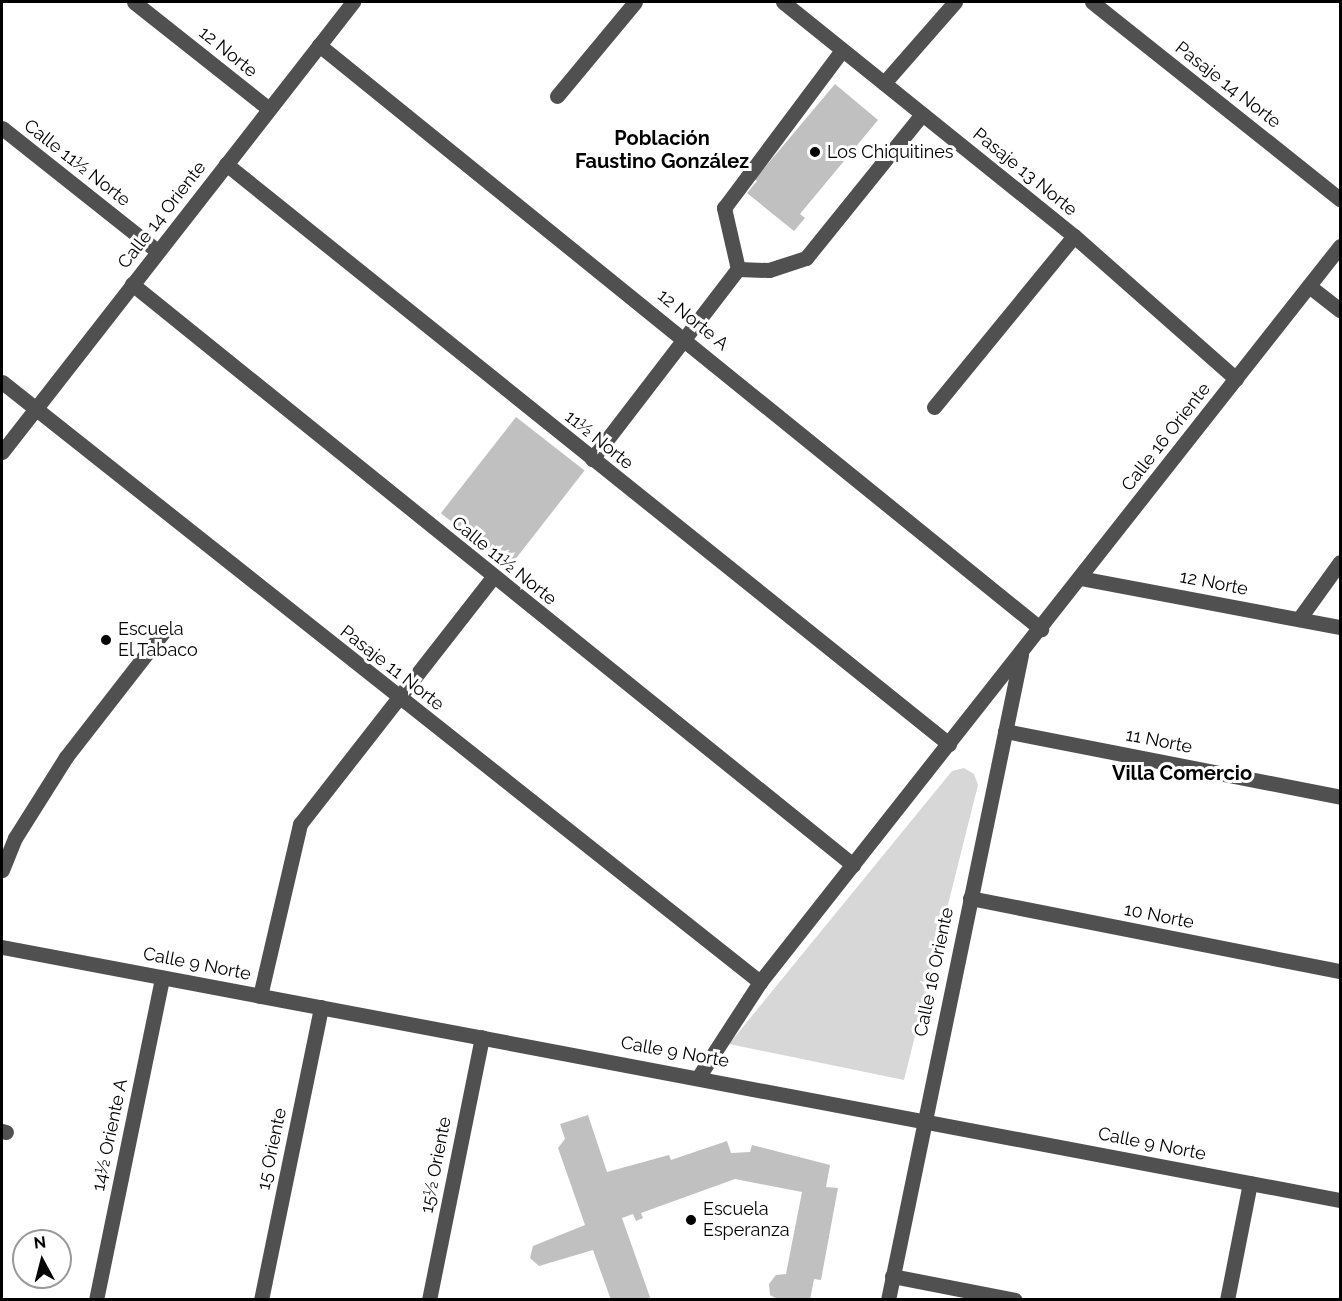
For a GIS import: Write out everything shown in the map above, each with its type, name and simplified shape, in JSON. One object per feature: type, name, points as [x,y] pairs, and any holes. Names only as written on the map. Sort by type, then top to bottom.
[{"type":"street","name":"12 Norte","points":[[134,2],[269,110]]},
{"type":"street","name":"Calle 14 Oriente","points":[[2,452],[353,2]]},
{"type":"street","points":[[557,96],[635,2]]},
{"type":"street","name":"Pasaje 13 Norte","points":[[783,2],[1074,236],[1236,379]]},
{"type":"street","points":[[884,83],[955,2]]},
{"type":"street","name":"Pasaje 14 Norte","points":[[1092,2],[1341,199]]},
{"type":"street","name":"12 Norte A","points":[[319,45],[686,339],[1041,629]]},
{"type":"street","points":[[738,269],[723,208],[842,50]]},
{"type":"street","points":[[738,269],[769,270],[806,258],[922,114]]},
{"type":"street","name":"Calle 11½ Norte","points":[[2,128],[157,251]]},
{"type":"street","name":"11½ Norte","points":[[226,164],[950,744]]},
{"type":"street","points":[[934,407],[1074,236]]},
{"type":"street","name":"Calle 16 Oriente","points":[[699,1076],[760,982],[1041,629],[1341,246]]},
{"type":"street","points":[[592,459],[738,269]]},
{"type":"street","name":"Calle 11½ Norte","points":[[132,284],[853,865]]},
{"type":"street","points":[[1309,286],[1341,310]]},
{"type":"street","name":"Pasaje 11 Norte","points":[[2,382],[398,698],[760,982]]},
{"type":"street","points":[[1299,619],[1341,562]]},
{"type":"street","points":[[260,996],[300,824],[493,577]]},
{"type":"street","name":"12 Norte","points":[[1080,578],[1341,627]]},
{"type":"street","points":[[2,870],[15,837],[61,765],[165,630]]},
{"type":"street","name":"Calle 16 Oriente","points":[[888,1299],[923,1119],[1022,652]]},
{"type":"street","name":"11 Norte","points":[[1005,731],[1341,797]]},
{"type":"street","name":"10 Norte","points":[[970,898],[1341,972]]},
{"type":"street","name":"Calle 9 Norte","points":[[2,947],[699,1076],[1341,1200]]},
{"type":"street","name":"14½ Oriente A","points":[[96,1299],[162,978]]},
{"type":"street","name":"15 Oriente","points":[[261,1299],[321,1007]]},
{"type":"street","name":"15½ Oriente","points":[[429,1299],[482,1037]]},
{"type":"street","points":[[1227,1299],[1250,1183]]},
{"type":"street","points":[[892,1276],[1015,1299]]},
{"type":"shaded area","points":[[964,768],[974,774],[978,785],[904,1080],[729,1044],[952,771]]},
{"type":"building","name":"Los Chiquitines","points":[[835,84],[878,120],[800,214],[805,218],[794,231],[747,193],[757,181],[745,171],[751,165],[761,172]]},
{"type":"building","points":[[516,417],[585,471],[509,567],[441,513]]},
{"type":"building","points":[[588,1115],[607,1172],[669,1155],[671,1160],[727,1141],[731,1153],[750,1152],[752,1145],[830,1165],[826,1187],[838,1188],[821,1280],[814,1279],[810,1300],[779,1300],[770,1295],[769,1284],[776,1275],[786,1274],[802,1192],[735,1179],[641,1213],[643,1218],[636,1221],[633,1214],[622,1218],[651,1300],[611,1300],[593,1250],[539,1266],[530,1258],[533,1246],[585,1225],[558,1148],[565,1139],[560,1124]]},
{"type":"place","name":"Los Chiquitines","points":[[815,152]]},
{"type":"place","name":"Escuela El Tabaco","points":[[106,640]]},
{"type":"place","name":"Escuela Esperanza","points":[[691,1220]]},
{"type":"district","name":"Población Faustino González","points":[[662,150]]},
{"type":"district","name":"Villa Comercio","points":[[1182,773]]}]
